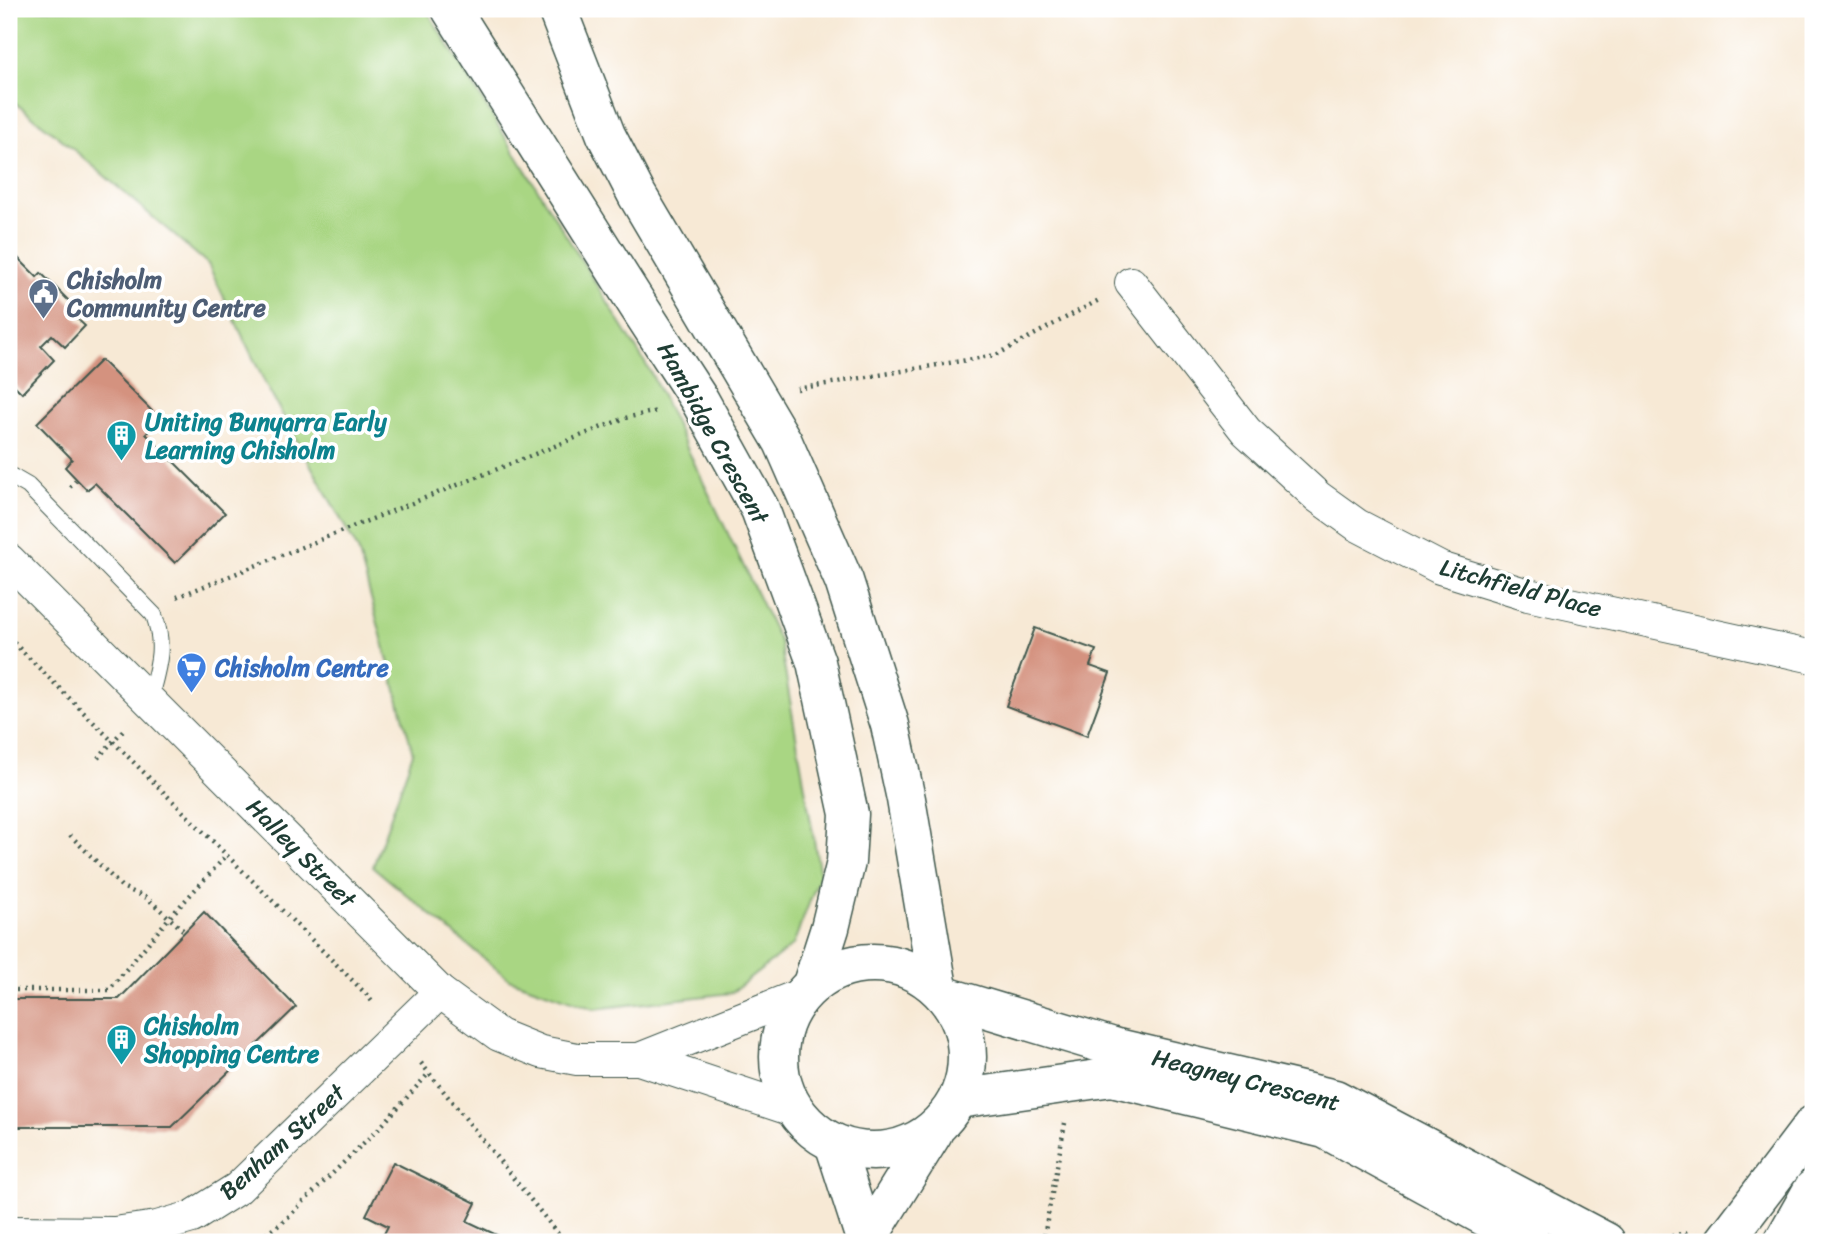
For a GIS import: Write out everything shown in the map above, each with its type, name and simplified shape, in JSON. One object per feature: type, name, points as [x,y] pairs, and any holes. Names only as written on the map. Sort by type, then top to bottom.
[{"type":"street","name":"Hambidge Crescent","points":[[451,9],[700,401],[760,509],[816,662],[849,814],[846,862],[830,928],[806,990]]},
{"type":"street","points":[[557,9],[606,135],[637,195],[783,442],[844,581],[890,725],[942,992],[963,1028],[968,1064],[958,1099],[933,1133],[866,1242]]},
{"type":"street","name":"Litchfield Place","points":[[1131,283],[1246,431],[1318,497],[1357,525],[1440,568],[1528,595],[1813,657]]},
{"type":"street","name":"Halley Street","points":[[9,560],[440,992],[499,1035],[541,1052],[577,1059],[639,1059],[793,1110]]},
{"type":"street","points":[[933,1133],[906,1145],[869,1151],[834,1143],[811,1129],[793,1110],[779,1072],[781,1031],[806,990],[842,967],[876,962],[909,969],[942,992]]},
{"type":"street","name":"Halley Street","points":[[639,1059],[806,990]]},
{"type":"street","name":"Benham Street","points":[[9,1232],[114,1237],[192,1217],[238,1188],[440,992]]},
{"type":"street","name":"Heagney Crescent","points":[[942,992],[1117,1048],[1200,1083],[1325,1129],[1531,1242]]},
{"type":"street","name":"Heagney Crescent","points":[[958,1099],[1112,1077],[1200,1083],[1335,1099],[1606,1242]]},
{"type":"street","points":[[1724,1242],[1813,1125]]},
{"type":"street","points":[[834,1143],[866,1242]]},
{"type":"street","points":[[1783,1242],[1813,1189]]},
{"type":"lane","points":[[9,475],[28,486],[154,615],[161,647],[149,701]]},
{"type":"path","points":[[755,396],[996,355],[1131,283]]},
{"type":"path","points":[[171,599],[625,418],[700,401]]},
{"type":"path","points":[[9,638],[366,994],[564,1241],[582,1242]]},
{"type":"path","points":[[70,835],[122,887],[147,898],[184,931]]},
{"type":"path","points":[[9,990],[109,990],[169,918],[227,855]]},
{"type":"path","points":[[254,1242],[282,1223],[384,1123],[429,1073]]},
{"type":"path","points":[[1043,1242],[1063,1130]]},
{"type":"green space","points":[[9,9],[426,9],[650,371],[780,642],[820,875],[793,945],[731,993],[594,1009],[509,979],[373,867],[413,753],[358,550],[267,387],[208,264],[9,98]]},
{"type":"building","name":"Chisholm Community Centre","points":[[9,249],[37,277],[41,273],[78,310],[73,315],[85,326],[65,347],[52,335],[41,346],[54,360],[22,393],[9,380]]},
{"type":"building","name":"Uniting Bunyarra Early Learning Chisholm","points":[[101,360],[160,419],[146,434],[225,513],[175,563],[95,483],[87,490],[65,467],[72,459],[37,423]]},
{"type":"building","points":[[1035,628],[1096,650],[1090,666],[1110,673],[1087,736],[1006,706]]},
{"type":"building","name":"Chisholm Shopping Centre","points":[[204,912],[296,1007],[172,1127],[9,1127],[9,999],[119,999]]},
{"type":"building","points":[[393,1162],[476,1203],[467,1221],[503,1238],[501,1242],[380,1242],[388,1226],[366,1215]]},
{"type":"place","name":"Chisholm Community Centre","points":[[44,321]]},
{"type":"place","name":"Uniting Bunyarra Early Learning Chisholm","points":[[122,463]]},
{"type":"place","name":"Chisholm Centre","points":[[192,695]]},
{"type":"place","name":"Chisholm Shopping Centre","points":[[121,1067]]}]
